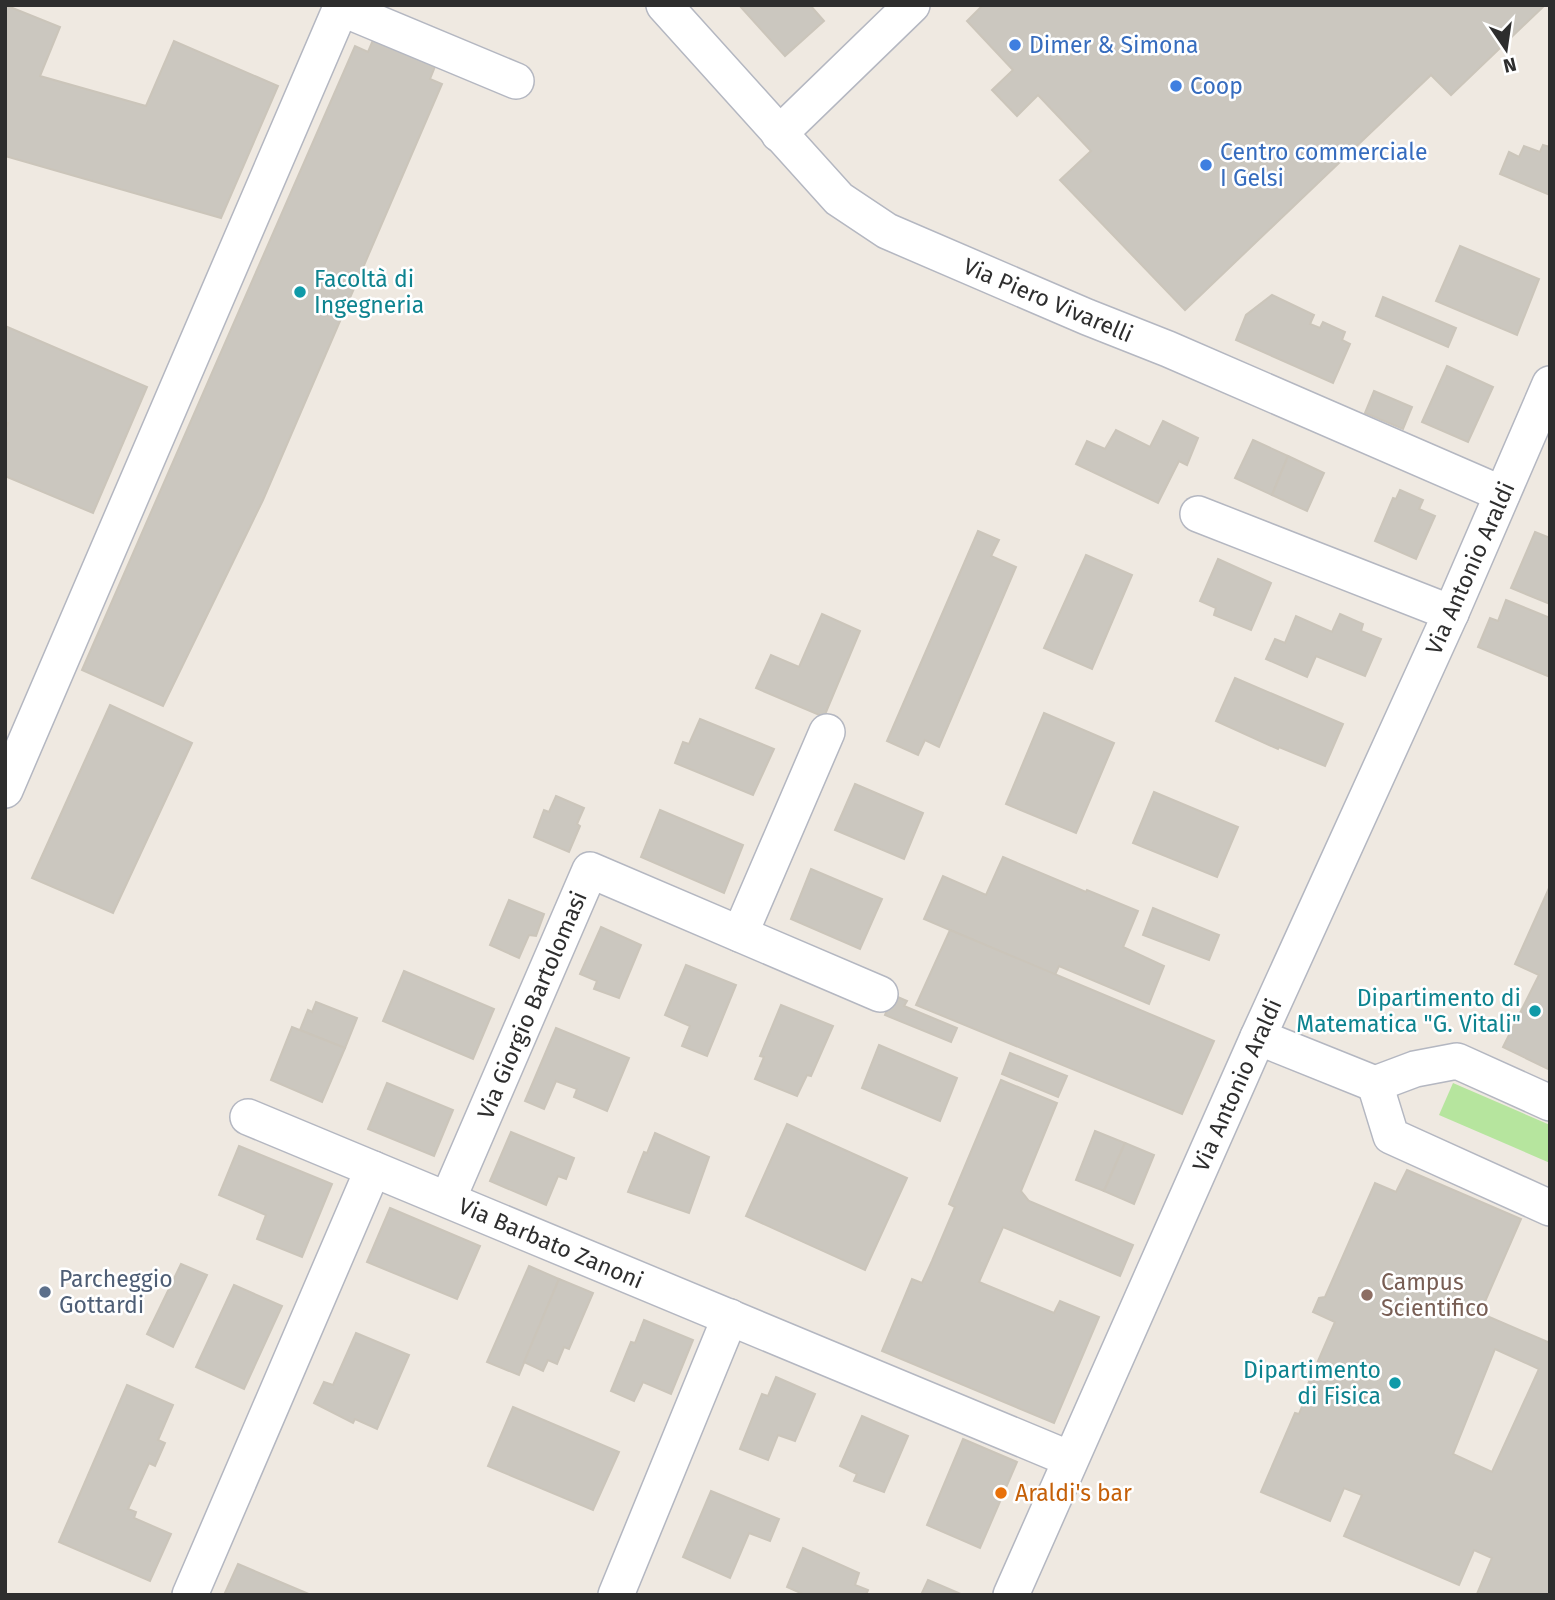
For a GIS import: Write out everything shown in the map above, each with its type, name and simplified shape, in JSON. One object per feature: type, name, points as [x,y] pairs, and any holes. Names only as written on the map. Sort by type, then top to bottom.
[{"type":"street","name":"Via Piero Vivarelli","points":[[664,5],[839,199],[887,231],[1168,349],[1502,495]]},
{"type":"street","points":[[779,134],[912,5]]},
{"type":"street","points":[[5,790],[341,6],[516,80]]},
{"type":"street","name":"Via Antonio Araldi","points":[[1011,1595],[1258,1037],[1451,613],[1550,384]]},
{"type":"street","points":[[1198,514],[1451,613]]},
{"type":"street","points":[[740,933],[827,732]]},
{"type":"street","name":"Via Giorgio Bartolomasi","points":[[448,1199],[590,870],[880,994]]},
{"type":"street","points":[[1258,1037],[1375,1084],[1415,1069],[1457,1061],[1550,1103]]},
{"type":"street","points":[[1375,1084],[1391,1136],[1550,1208]]},
{"type":"street","name":"Via Barbato Zanoni","points":[[248,1117],[1070,1459]]},
{"type":"street","points":[[190,1595],[373,1169]]},
{"type":"street","points":[[621,1585],[730,1317]]},
{"type":"green space","points":[[1453,1083],[1550,1125],[1550,1163],[1439,1115]]},
{"type":"building","points":[[5,5],[60,27],[40,76],[146,106],[174,41],[278,86],[221,218],[5,156]]},
{"type":"building","points":[[739,5],[810,5],[824,21],[785,56]]},
{"type":"building","name":"Centro commerciale I Gelsi","points":[[983,5],[1545,5],[1451,95],[1431,75],[1185,310],[1060,180],[1091,151],[1038,95],[1017,116],[992,90],[1013,70],[967,21]]},
{"type":"building","name":"Facoltà di Ingegneria","points":[[376,33],[438,59],[430,79],[442,84],[263,500],[163,706],[82,670],[355,46],[368,52]]},
{"type":"building","points":[[1543,145],[1550,147],[1550,195],[1500,174],[1509,152],[1519,157],[1524,146],[1540,152]]},
{"type":"building","points":[[1460,246],[1539,279],[1517,335],[1436,301]]},
{"type":"building","points":[[1272,295],[1314,315],[1310,324],[1320,328],[1323,322],[1345,332],[1342,340],[1350,344],[1333,383],[1236,340],[1246,315]]},
{"type":"building","points":[[1383,297],[1456,328],[1448,347],[1376,316]]},
{"type":"building","points":[[5,326],[147,387],[93,513],[5,476],[5,430],[8,423],[5,422]]},
{"type":"building","points":[[1447,366],[1493,387],[1468,442],[1422,422]]},
{"type":"building","points":[[1374,391],[1412,407],[1403,429],[1365,413]]},
{"type":"building","points":[[1163,421],[1198,438],[1187,465],[1179,461],[1158,503],[1076,464],[1087,441],[1105,449],[1116,430],[1150,447]]},
{"type":"building","points":[[1253,440],[1288,456],[1272,495],[1235,478]]},
{"type":"building","points":[[1288,456],[1324,473],[1307,511],[1272,495]]},
{"type":"building","points":[[1400,490],[1423,500],[1419,509],[1435,516],[1416,559],[1375,541],[1393,498],[1396,499]]},
{"type":"building","points":[[978,531],[999,540],[991,556],[1016,567],[939,747],[925,740],[918,755],[887,741]]},
{"type":"building","points":[[1535,532],[1550,538],[1550,604],[1511,588]]},
{"type":"building","points":[[1086,555],[1132,575],[1092,669],[1044,648]]},
{"type":"building","points":[[1218,559],[1271,583],[1251,630],[1214,615],[1216,608],[1200,601]]},
{"type":"building","points":[[1506,600],[1550,618],[1550,677],[1478,647],[1490,618],[1498,621]]},
{"type":"building","points":[[822,614],[860,631],[824,717],[756,688],[771,655],[799,667]]},
{"type":"building","points":[[1340,614],[1363,624],[1361,631],[1381,639],[1365,676],[1316,656],[1307,677],[1266,659],[1275,639],[1285,643],[1296,616],[1332,632]]},
{"type":"building","points":[[1235,678],[1343,724],[1325,766],[1279,747],[1278,749],[1216,721]]},
{"type":"building","points":[[110,705],[192,743],[113,913],[32,878]]},
{"type":"building","points":[[1044,713],[1114,743],[1076,833],[1006,804]]},
{"type":"building","points":[[700,719],[774,749],[753,795],[675,763],[683,742],[689,744]]},
{"type":"building","points":[[855,784],[923,813],[904,859],[835,830]]},
{"type":"building","points":[[1154,792],[1238,827],[1217,877],[1133,843]]},
{"type":"building","points":[[556,796],[584,808],[569,852],[534,837],[544,810],[549,812]]},
{"type":"building","points":[[660,810],[743,845],[724,893],[641,857]]},
{"type":"building","points":[[1003,857],[1138,911],[1123,947],[1164,966],[1149,1004],[1059,966],[1055,975],[924,919],[943,876],[986,895]]},
{"type":"building","points":[[811,869],[882,899],[860,949],[791,919]]},
{"type":"building","name":"Dipartimento di Matematica \"G. Vitali\"","points":[[1550,886],[1550,1070],[1503,1047],[1539,975],[1515,964]]},
{"type":"building","points":[[509,900],[544,914],[536,936],[529,935],[519,958],[490,945]]},
{"type":"building","points":[[1153,908],[1219,935],[1209,960],[1143,935]]},
{"type":"building","points":[[601,927],[641,945],[619,998],[594,989],[597,981],[580,974]]},
{"type":"building","points":[[950,930],[1214,1041],[1182,1114],[916,1005]]},
{"type":"building","points":[[686,965],[736,985],[707,1056],[682,1046],[690,1026],[665,1015]]},
{"type":"building","points":[[404,971],[494,1009],[473,1059],[383,1021]]},
{"type":"building","points":[[893,995],[907,1001],[904,1006],[957,1028],[951,1042],[885,1015]]},
{"type":"building","points":[[316,1002],[357,1018],[345,1048],[300,1030],[308,1010],[312,1012]]},
{"type":"building","points":[[781,1005],[833,1026],[811,1076],[807,1075],[797,1096],[755,1079],[764,1057],[760,1056]]},
{"type":"building","points":[[292,1027],[345,1048],[322,1102],[271,1080]]},
{"type":"building","points":[[556,1028],[629,1058],[607,1111],[574,1097],[577,1089],[556,1081],[544,1109],[525,1101]]},
{"type":"building","points":[[879,1045],[957,1078],[940,1121],[862,1088]]},
{"type":"building","points":[[1010,1053],[1067,1076],[1058,1097],[1002,1074]]},
{"type":"building","points":[[1001,1080],[1057,1103],[1021,1191],[1029,1201],[1133,1245],[1120,1276],[1003,1227],[979,1282],[1054,1313],[1060,1301],[1099,1317],[1054,1423],[882,1351],[912,1279],[922,1283],[932,1261],[955,1207],[949,1204]]},
{"type":"building","points":[[387,1083],[453,1110],[434,1156],[368,1129]]},
{"type":"building","points":[[787,1124],[907,1178],[865,1270],[746,1216]]},
{"type":"building","points":[[1095,1131],[1125,1143],[1104,1191],[1076,1180]]},
{"type":"building","points":[[511,1132],[574,1158],[566,1179],[558,1176],[546,1205],[490,1181]]},
{"type":"building","points":[[655,1133],[709,1157],[689,1213],[628,1192]]},
{"type":"building","points":[[1125,1143],[1154,1155],[1134,1204],[1104,1191]]},
{"type":"building","points":[[239,1146],[332,1184],[302,1257],[257,1239],[266,1215],[219,1195]]},
{"type":"building","name":"Dipartimento di Fisica","points":[[1407,1170],[1521,1219],[1480,1313],[1550,1343],[1550,1595],[1477,1594],[1492,1558],[1474,1550],[1459,1585],[1344,1536],[1362,1495],[1344,1488],[1330,1521],[1261,1492],[1295,1413],[1299,1414],[1305,1399],[1302,1398],[1335,1322],[1313,1312],[1319,1298],[1325,1297],[1375,1183],[1396,1192]],"holes":[[[1495,1349],[1539,1369],[1492,1472],[1453,1454]]]},
{"type":"building","points":[[390,1208],[480,1246],[457,1299],[367,1262]]},
{"type":"building","points":[[181,1264],[207,1275],[173,1347],[147,1334]]},
{"type":"building","points":[[529,1266],[559,1279],[519,1375],[487,1362]]},
{"type":"building","points":[[559,1279],[593,1293],[569,1349],[564,1347],[557,1364],[548,1360],[543,1371],[524,1362]]},
{"type":"building","points":[[234,1285],[282,1306],[244,1389],[196,1367]]},
{"type":"building","points":[[644,1320],[693,1340],[671,1394],[643,1382],[634,1401],[611,1391],[631,1342],[635,1343]]},
{"type":"building","points":[[356,1333],[409,1355],[377,1429],[355,1419],[353,1423],[314,1403],[324,1382],[333,1385]]},
{"type":"building","points":[[776,1377],[815,1394],[795,1441],[778,1435],[768,1460],[740,1449],[762,1394],[768,1396]]},
{"type":"building","points":[[127,1385],[173,1405],[158,1440],[165,1443],[155,1466],[149,1463],[128,1509],[136,1512],[134,1518],[171,1534],[150,1581],[59,1542]]},
{"type":"building","points":[[513,1407],[619,1452],[593,1510],[488,1466]]},
{"type":"building","points":[[862,1416],[908,1436],[884,1492],[854,1481],[857,1474],[840,1466]]},
{"type":"building","points":[[963,1439],[1017,1462],[980,1548],[927,1525]]},
{"type":"building","points":[[711,1491],[779,1519],[770,1541],[749,1533],[730,1578],[683,1557]]},
{"type":"building","points":[[803,1548],[859,1573],[855,1585],[868,1590],[866,1595],[805,1595],[787,1587]]},
{"type":"building","points":[[238,1564],[311,1595],[224,1595]]},
{"type":"building","points":[[928,1580],[963,1595],[921,1595]]},
{"type":"place","name":"Dimer & Simona","points":[[1015,45]]},
{"type":"place","name":"Coop","points":[[1176,86]]},
{"type":"place","name":"Centro commerciale I Gelsi","points":[[1206,165]]},
{"type":"place","name":"Facoltà di Ingegneria","points":[[300,292]]},
{"type":"place","name":"Dipartimento di Matematica \"G. Vitali\"","points":[[1535,1011]]},
{"type":"place","name":"Parcheggio Gottardi","points":[[45,1292]]},
{"type":"place","name":"Campus Scientifico","points":[[1367,1295]]},
{"type":"place","name":"Dipartimento di Fisica","points":[[1395,1383]]},
{"type":"place","name":"Araldi's bar","points":[[1001,1493]]}]
